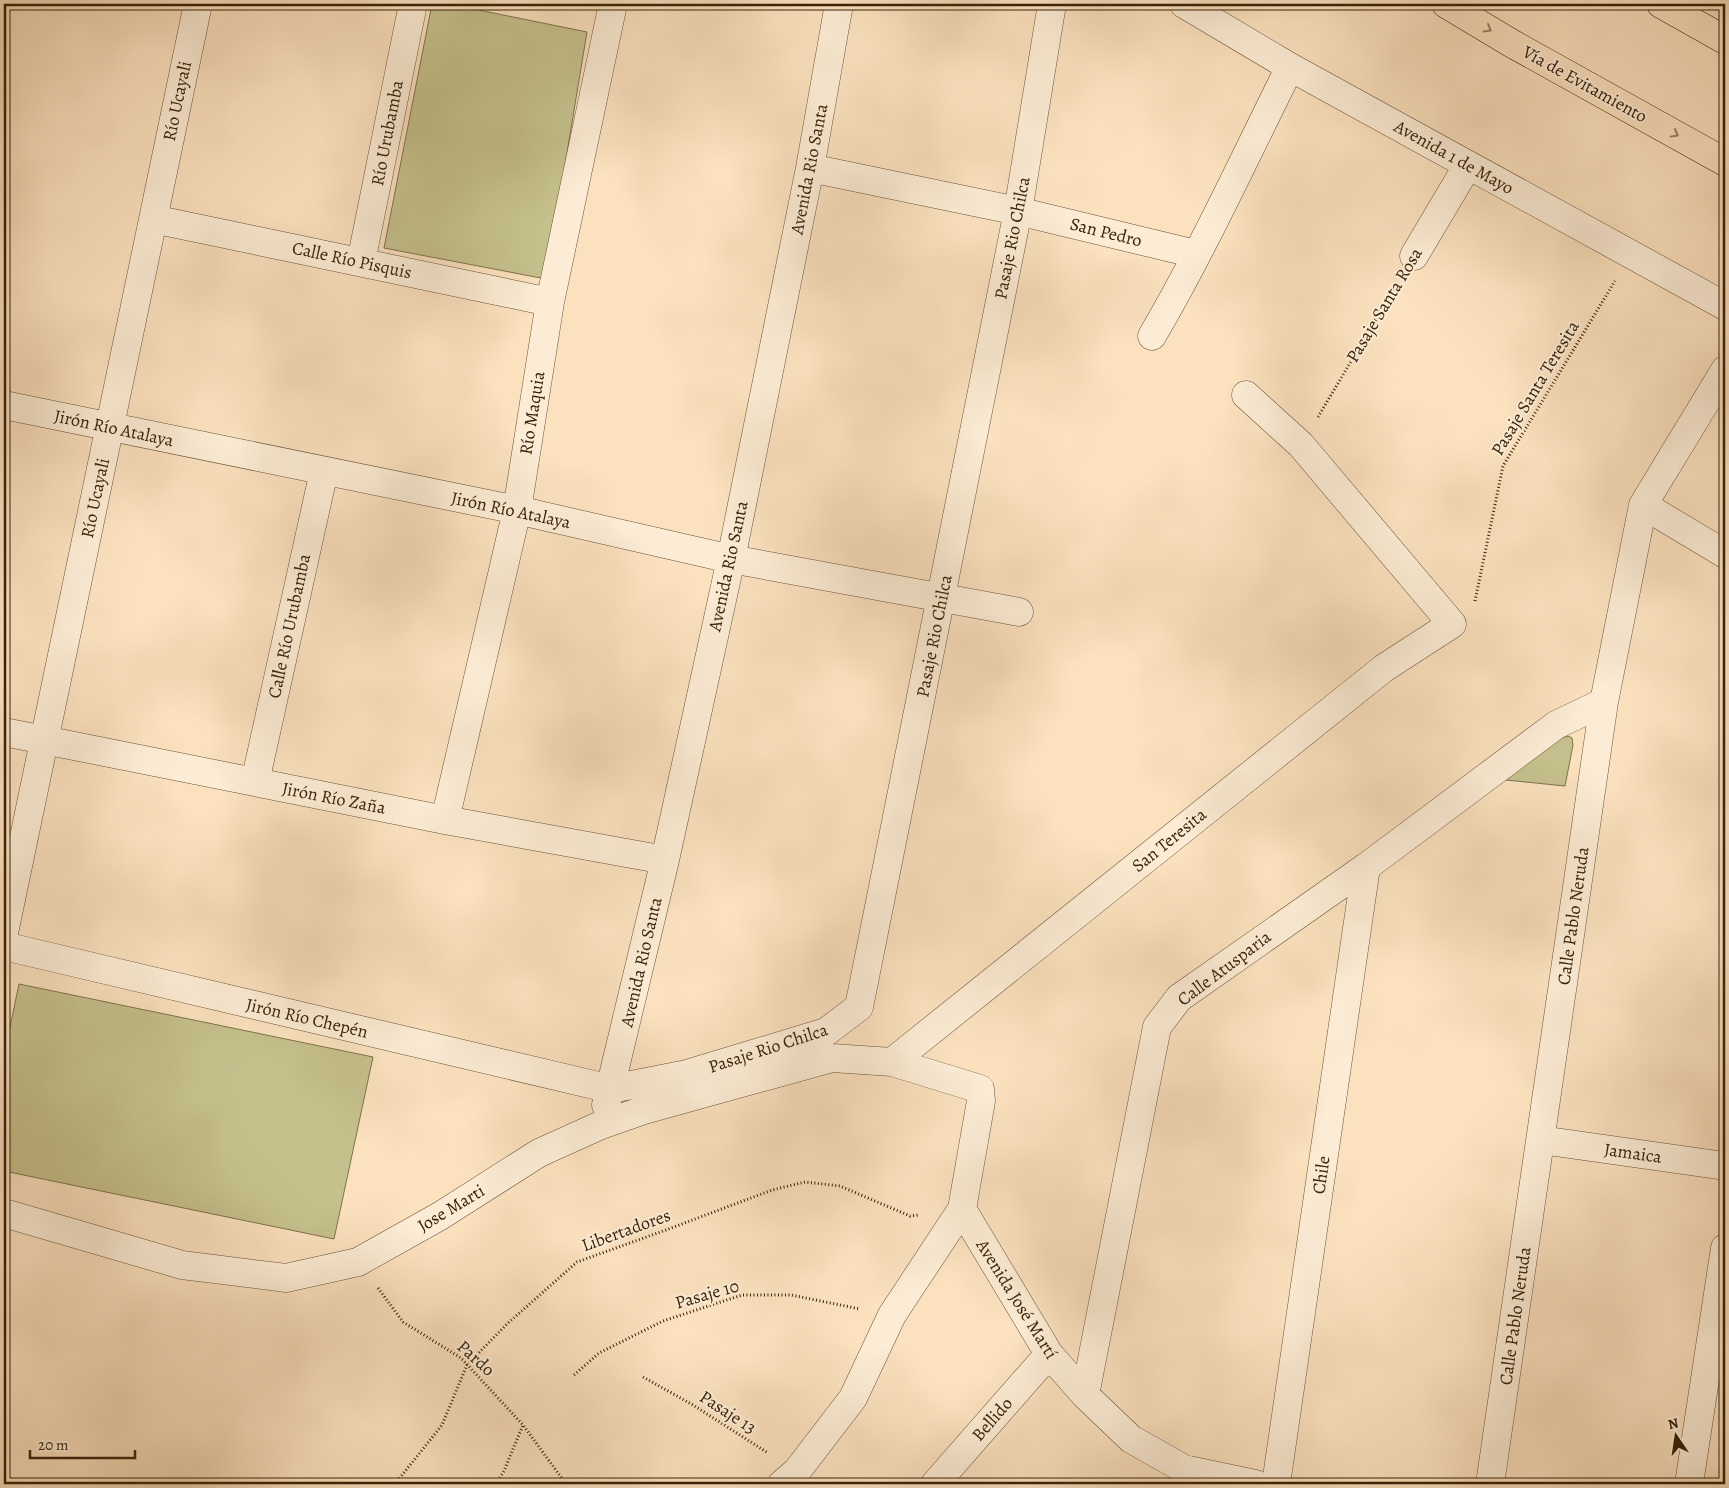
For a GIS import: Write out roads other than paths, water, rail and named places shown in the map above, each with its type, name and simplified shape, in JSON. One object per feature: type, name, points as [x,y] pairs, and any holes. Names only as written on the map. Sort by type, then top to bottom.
[{"type":"highway","name":"Vía de Evitamiento","points":[[1446,4],[1511,43],[1725,162]]},
{"type":"highway","points":[[1661,4],[1725,40]]},
{"type":"street","name":"Río Ucayali","points":[[4,933],[198,4]]},
{"type":"street","name":"Río Urubamba","points":[[361,262],[413,4]]},
{"type":"street","name":"Río Maquia","points":[[444,820],[517,510],[550,302],[613,4]]},
{"type":"street","name":"Avenida Rio Santa","points":[[601,1125],[665,860],[730,559],[810,168],[839,4]]},
{"type":"street","name":"Pasaje Rio Chilca","points":[[611,1089],[687,1074],[826,1032],[859,1007],[1018,210],[1052,4]]},
{"type":"street","name":"Avenida 1 de Mayo","points":[[1184,4],[1290,67],[1725,306]]},
{"type":"street","points":[[1152,336],[1196,254],[1290,67]]},
{"type":"street","name":"Pasaje Santa Rosa","points":[[1414,256],[1468,165]]},
{"type":"street","name":"San Pedro","points":[[810,168],[1018,210],[1196,254]]},
{"type":"street","name":"Calle Río Pisquis","points":[[153,219],[550,302]]},
{"type":"street","name":"Calle Pablo Neruda","points":[[1490,1484],[1604,702],[1643,505],[1725,370]]},
{"type":"street","name":"San Teresita","points":[[892,1062],[1384,668],[1452,624],[1301,445],[1246,395]]},
{"type":"street","name":"Jirón Río Atalaya","points":[[4,405],[517,510],[730,559],[1018,612]]},
{"type":"street","name":"Calle Río Urubamba","points":[[255,782],[324,471]]},
{"type":"street","points":[[1643,505],[1725,554]]},
{"type":"street","name":"Calle Atusparia","points":[[1085,1395],[1157,1027],[1179,998],[1366,867],[1556,726],[1604,702]]},
{"type":"street","name":"Jirón Río Zaña","points":[[4,732],[444,820],[665,860]]},
{"type":"street","name":"Chile","points":[[1276,1484],[1366,867]]},
{"type":"street","name":"Jirón Río Chepén","points":[[4,946],[611,1089]]},
{"type":"street","name":"Jose Marti","points":[[4,1213],[182,1265],[286,1278],[358,1262],[440,1216],[540,1153],[601,1125],[644,1110],[832,1058],[892,1062],[980,1089],[981,1101],[962,1209]]},
{"type":"street","name":"Jamaica","points":[[1541,1140],[1725,1166]]},
{"type":"street","points":[[789,1478],[853,1398],[892,1315],[962,1209]]},
{"type":"street","name":"Avenida José Martí","points":[[962,1209],[1049,1354],[1085,1395],[1130,1439],[1177,1476],[1255,1484]]},
{"type":"street","points":[[1689,1484],[1716,1371],[1725,1248]]},
{"type":"street","name":"Bellido","points":[[935,1484],[1049,1354]]}]
